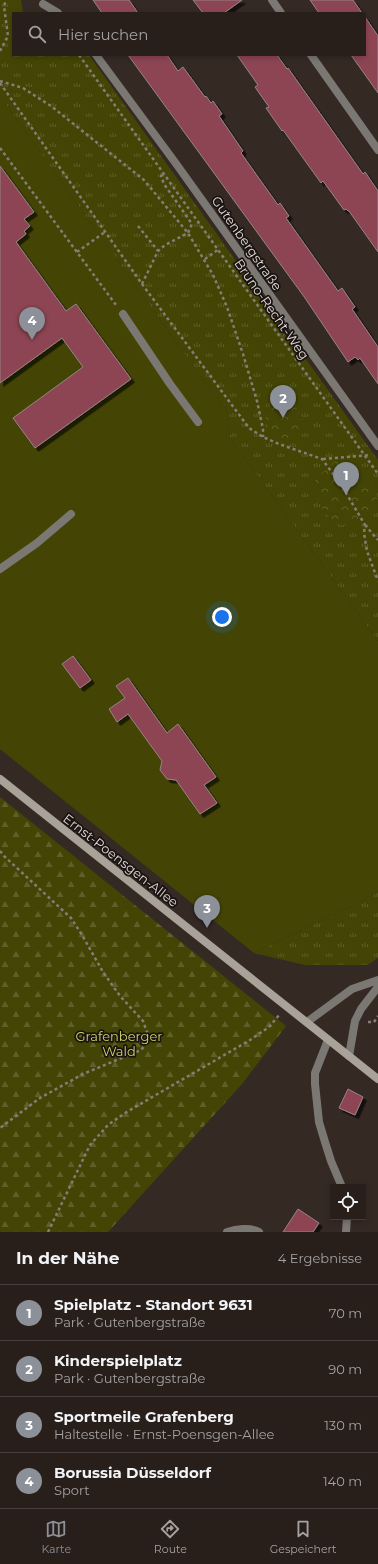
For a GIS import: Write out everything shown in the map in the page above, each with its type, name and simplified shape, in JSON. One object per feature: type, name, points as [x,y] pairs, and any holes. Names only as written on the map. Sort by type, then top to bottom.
[{"type":"street","points":[[272,0],[280,12]]},
{"type":"street","points":[[43,4],[56,12]]},
{"type":"street","name":"Gutenbergstraße","points":[[97,56],[374,434],[378,446]]},
{"type":"street","points":[[312,56],[378,150]]},
{"type":"street","points":[[123,314],[170,384],[198,422]]},
{"type":"street","points":[[0,569],[37,543],[71,514]]},
{"type":"street","name":"Ernst-Poensgen-Allee","points":[[0,779],[378,1079]]},
{"type":"street","points":[[307,1022],[352,989],[378,980]]},
{"type":"street","points":[[349,1056],[355,1021],[361,1009],[378,987]]},
{"type":"street","points":[[328,1040],[315,1073],[315,1084],[324,1142],[341,1184]]},
{"type":"street","points":[[346,1232],[347,1220]]},
{"type":"street","points":[[227,1232],[235,1229],[255,1230],[259,1232]]},
{"type":"path","points":[[0,51],[8,36],[4,6],[6,0]]},
{"type":"path","name":"Bruno-Recht-Weg","points":[[80,56],[378,474]]},
{"type":"path","name":"Bruno-Recht-Weg","points":[[0,82],[142,284],[250,428],[263,437],[322,459],[371,455]]},
{"type":"path","name":"Bruno-Recht-Weg","points":[[0,82],[23,88],[51,106],[144,180],[188,233],[213,275],[227,307],[257,401],[263,437]]},
{"type":"path","points":[[0,148],[123,314]]},
{"type":"path","points":[[164,174],[177,165]]},
{"type":"path","name":"Bruno-Recht-Weg","points":[[164,174],[161,176],[164,184],[192,224],[188,233]]},
{"type":"path","points":[[138,226],[158,251]]},
{"type":"path","points":[[77,252],[105,232]]},
{"type":"path","points":[[142,284],[158,251],[165,245],[188,233]]},
{"type":"path","points":[[204,259],[218,250]]},
{"type":"path","points":[[322,459],[342,486],[365,525],[378,540]]},
{"type":"path","points":[[365,525],[364,533],[367,551],[378,581]]},
{"type":"path","points":[[0,851],[70,918],[82,935],[103,972],[120,996],[143,1021],[147,1032],[147,1043],[141,1050],[84,1074],[40,1098],[0,1128]]},
{"type":"path","points":[[48,1232],[90,1145],[108,1125],[250,1040],[269,1027],[286,1006]]},
{"type":"green space","points":[[0,0],[21,0],[23,12],[12,12],[12,56],[90,56],[378,460],[378,641],[230,438],[226,408],[211,391],[0,96]]},
{"type":"green space","points":[[0,96],[211,391],[226,408],[230,438],[378,641],[378,892],[254,953],[0,749]]},
{"type":"green space","points":[[279,400],[294,401],[299,416],[307,424],[295,437],[277,440],[264,421],[271,404]]},
{"type":"green space","points":[[335,461],[344,461],[355,475],[370,479],[377,494],[376,502],[371,510],[347,525],[340,525],[329,517],[320,504],[312,484]]},
{"type":"green space","name":"Grafenberger Wald","points":[[0,797],[286,1026],[242,1084],[108,1232],[0,1232]]},
{"type":"green space","points":[[378,892],[378,958],[367,965],[305,965],[254,953],[356,904]]},
{"type":"building","points":[[93,0],[129,0],[137,12],[101,12]]},
{"type":"building","points":[[193,0],[242,0],[225,12],[202,12]]},
{"type":"building","points":[[310,0],[353,0],[361,12],[318,12]]},
{"type":"building","points":[[366,18],[378,36],[378,93],[352,56],[366,56]]},
{"type":"building","points":[[129,56],[168,56],[178,71],[183,67],[205,97],[206,96],[211,103],[213,101],[222,114],[219,116],[243,151],[241,153],[278,205],[280,203],[289,216],[286,218],[338,291],[342,288],[355,307],[352,309],[378,347],[378,384],[360,358],[358,360],[355,357],[348,362],[305,298]]},
{"type":"building","points":[[238,56],[278,56],[287,69],[288,68],[363,174],[365,172],[378,191],[378,252],[349,211],[346,209],[344,210],[323,181],[321,183],[283,130],[282,131],[266,108],[269,107],[255,87],[258,85]]},
{"type":"building","points":[[0,166],[34,212],[24,219],[30,226],[24,231],[26,234],[16,242],[66,311],[76,304],[131,379],[35,448],[13,418],[83,367],[62,338],[0,383]]},
{"type":"building","points":[[73,656],[91,680],[80,688],[62,664]]},
{"type":"building","points":[[128,678],[167,733],[178,724],[216,777],[204,785],[217,803],[200,814],[176,780],[167,779],[160,770],[162,761],[128,714],[117,722],[109,709],[125,698],[116,686]]},
{"type":"building","points":[[348,1089],[363,1097],[355,1115],[339,1108]]},
{"type":"building","points":[[298,1209],[319,1223],[313,1232],[283,1232]]},
{"type":"place","name":"Borussia Düsseldorf","points":[[32,340]]},
{"type":"place","name":"Kinderspielplatz","points":[[283,418]]},
{"type":"place","name":"Spielplatz - Standort 9631","points":[[346,495]]},
{"type":"place","name":"Sportmeile Grafenberg","points":[[207,928]]}]
